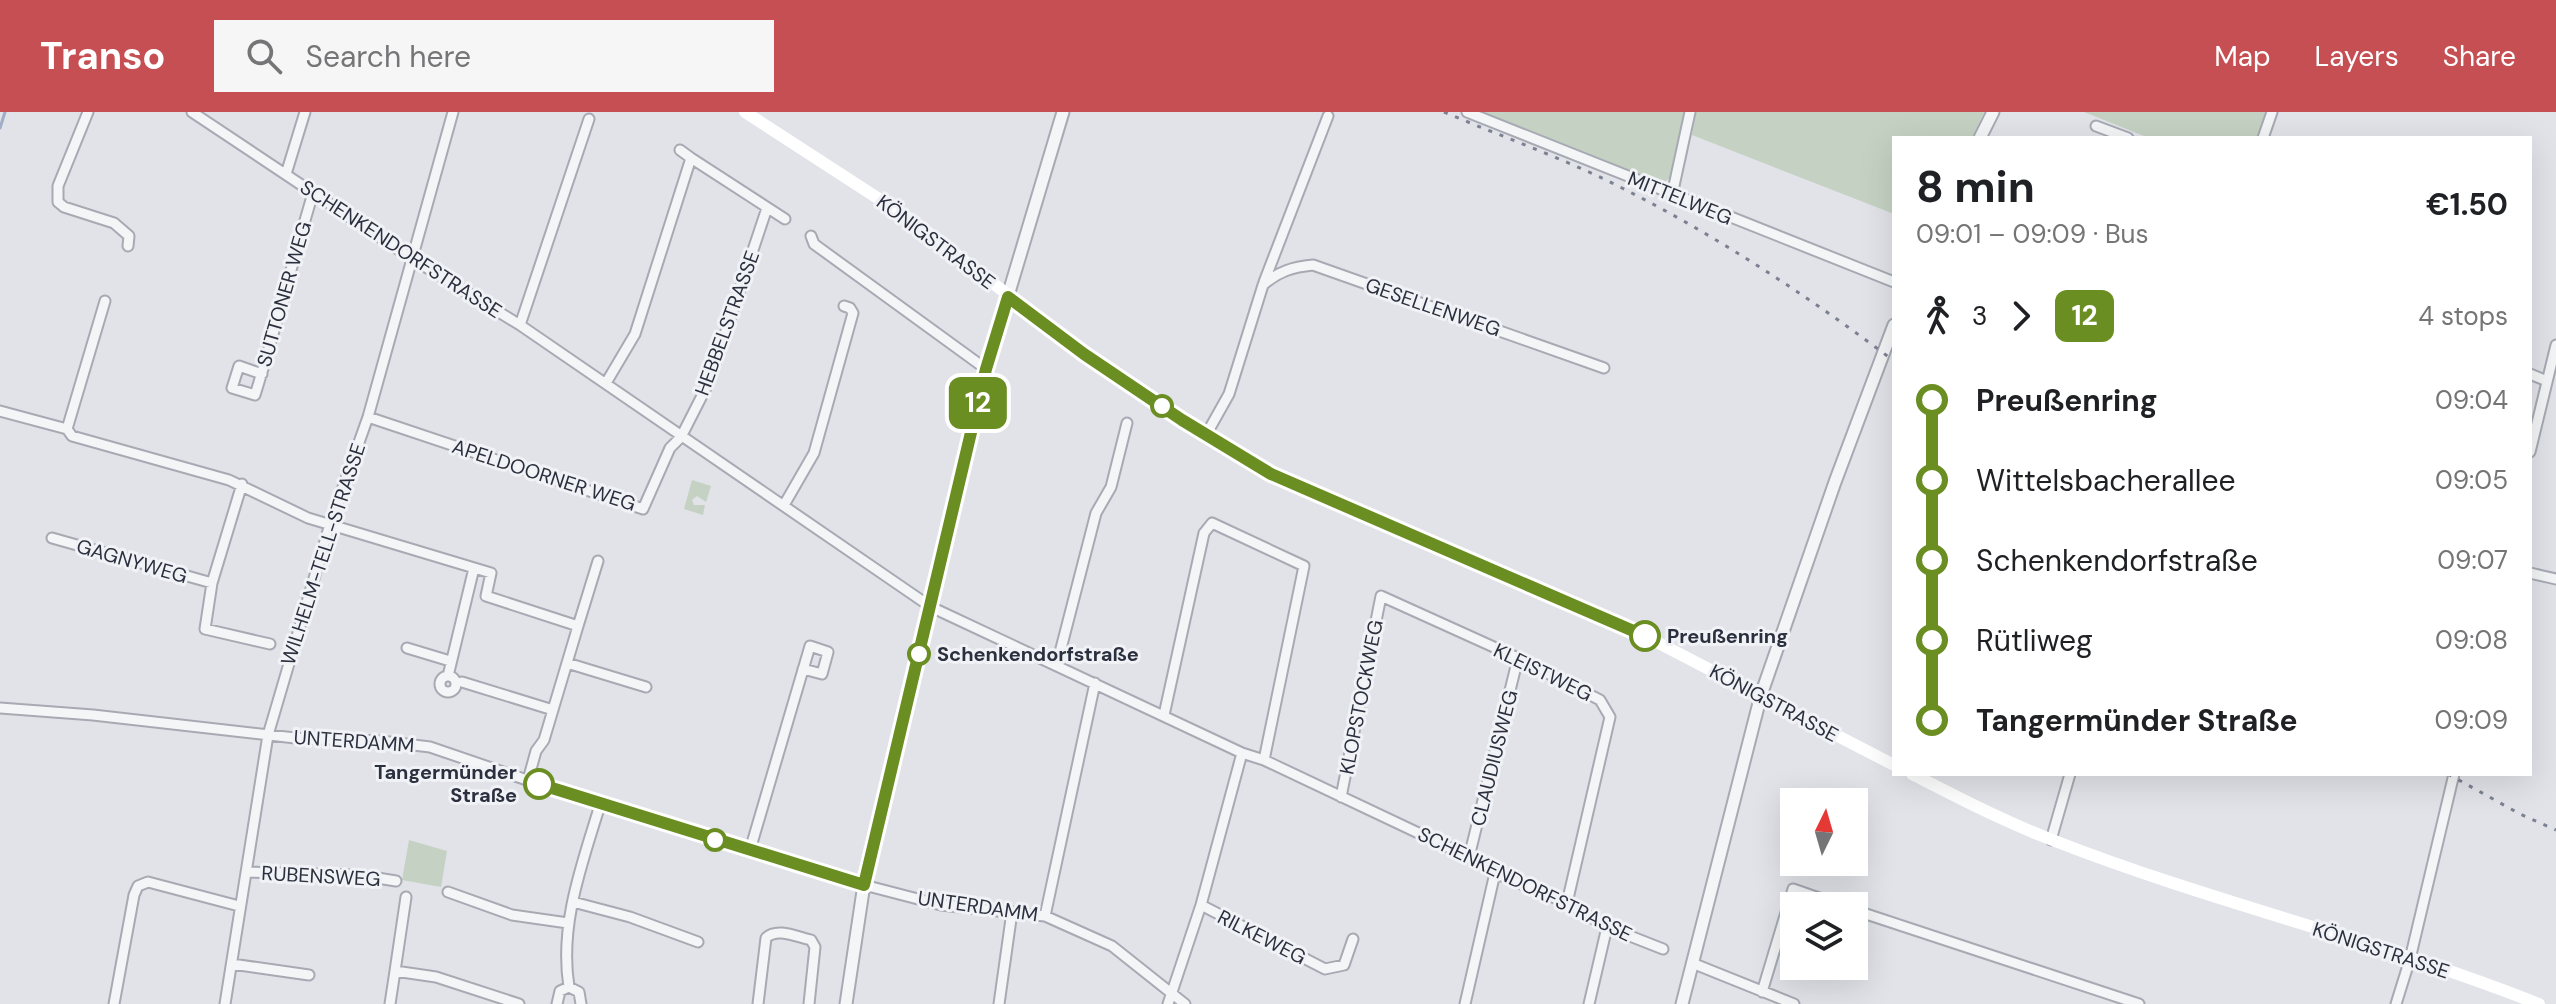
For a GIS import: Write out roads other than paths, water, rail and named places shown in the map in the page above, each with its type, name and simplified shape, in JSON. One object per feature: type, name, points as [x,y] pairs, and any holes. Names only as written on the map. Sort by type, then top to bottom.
[{"type":"main road","name":"KÖNIGSTRASSE","points":[[745,112],[913,221],[1084,354],[1271,474],[1647,637],[1892,764]]},
{"type":"main road","name":"KÖNIGSTRASSE","points":[[1916,776],[2051,840],[2539,1004]]},
{"type":"street","points":[[88,112],[58,186],[58,202],[64,207],[114,223],[129,236],[128,246]]},
{"type":"street","name":"SCHENKENDORFSTRASSE","points":[[192,112],[411,258],[520,325],[931,607],[1242,753],[1264,760],[1469,857],[1495,873],[1567,903],[1607,927],[1663,949]]},
{"type":"street","points":[[286,174],[305,112]]},
{"type":"street","name":"WILHELM-TELL-STRASSE","points":[[225,1004],[268,735],[330,524],[368,417],[453,112]]},
{"type":"street","points":[[846,1004],[864,885],[986,369],[1062,112]]},
{"type":"street","name":"MITTELWEG","points":[[1467,112],[1892,281]]},
{"type":"street","points":[[1672,195],[1690,112]]},
{"type":"street","points":[[1981,136],[1993,112]]},
{"type":"street","points":[[2264,136],[2272,112]]},
{"type":"street","points":[[1206,435],[1229,394],[1263,285],[1328,116]]},
{"type":"street","points":[[520,325],[589,119]]},
{"type":"street","points":[[2096,126],[2123,136]]},
{"type":"street","points":[[680,150],[785,219]]},
{"type":"street","points":[[606,383],[635,334],[691,158]]},
{"type":"street","name":"SUTTONER WEG","points":[[262,374],[239,366],[232,388],[255,395],[262,374],[313,193]]},
{"type":"street","name":"HEBBELSTRASSE","points":[[681,437],[709,382],[767,208]]},
{"type":"street","points":[[811,236],[814,244],[986,369]]},
{"type":"street","name":"GESELLENWEG","points":[[1263,285],[1275,275],[1293,267],[1313,265],[1604,368]]},
{"type":"street","points":[[67,429],[105,301]]},
{"type":"street","points":[[784,505],[814,453],[853,313],[844,306]]},
{"type":"street","points":[[1682,1004],[1761,695],[1892,330]]},
{"type":"street","points":[[2532,444],[2556,345]]},
{"type":"street","points":[[2532,375],[2547,381]]},
{"type":"street","points":[[2544,396],[2556,399]]},
{"type":"street","points":[[0,411],[67,429],[72,436],[242,484],[308,518],[491,573],[486,596]]},
{"type":"street","name":"APELDOORNER WEG","points":[[368,417],[643,509],[670,448],[681,437]]},
{"type":"street","points":[[1057,664],[1096,513],[1111,487],[1127,423]]},
{"type":"street","name":"GAGNYWEG","points":[[242,484],[212,583],[205,629],[270,644]]},
{"type":"street","points":[[1164,715],[1204,533],[1212,523],[1304,566],[1264,760]]},
{"type":"street","name":"GAGNYWEG","points":[[52,538],[212,583]]},
{"type":"street","points":[[528,780],[553,710],[598,561]]},
{"type":"street","points":[[448,676],[474,568]]},
{"type":"street","points":[[2532,573],[2556,579]]},
{"type":"street","points":[[468,591],[578,626]]},
{"type":"street","name":"KLEISTWEG","points":[[1381,596],[1518,658],[1603,701],[1610,717],[1567,903]]},
{"type":"street","name":"KLOPSTOCKWEG","points":[[1341,797],[1381,596]]},
{"type":"street","points":[[407,648],[450,661]]},
{"type":"street","name":"CLAUDIUSWEG","points":[[1469,857],[1518,658]]},
{"type":"street","points":[[567,663],[646,687]]},
{"type":"street","points":[[750,850],[803,669]]},
{"type":"street","points":[[462,682],[553,710]]},
{"type":"street","points":[[1045,916],[1095,683]]},
{"type":"street","name":"UNTERDAMM","points":[[0,708],[268,735],[430,747],[600,805],[864,885],[941,905],[1045,916],[1112,946],[1185,1004]]},
{"type":"street","name":"RILKEWEG","points":[[1168,1004],[1201,905],[1242,753]]},
{"type":"street","points":[[2051,840],[2069,776]]},
{"type":"street","points":[[2396,1004],[2410,959],[2454,776]]},
{"type":"street","points":[[569,987],[566,971],[568,923],[600,805]]},
{"type":"street","name":"RUBENSWEG","points":[[246,872],[359,875],[396,881]]},
{"type":"street","points":[[1465,1004],[1495,873]]},
{"type":"street","points":[[114,1004],[138,886],[148,882],[239,906]]},
{"type":"street","points":[[448,892],[512,915],[568,923]]},
{"type":"street","points":[[390,1004],[406,897]]},
{"type":"street","points":[[573,902],[630,917],[698,942]]},
{"type":"street","name":"RILKEWEG","points":[[1201,905],[1325,969],[1344,965],[1353,939]]},
{"type":"street","points":[[999,1004],[1012,912]]},
{"type":"street","points":[[1868,915],[2139,1004]]},
{"type":"street","points":[[1589,1004],[1607,927]]},
{"type":"street","points":[[758,1004],[766,938],[778,932],[811,940],[815,947],[809,1004]]},
{"type":"street","points":[[1762,992],[1780,932]]},
{"type":"street","points":[[1692,963],[1762,992],[1776,1001],[1794,1004]]},
{"type":"street","points":[[232,964],[309,975]]},
{"type":"street","points":[[395,971],[436,977],[519,1004]]},
{"type":"street","points":[[569,987],[579,992],[582,1004]]},
{"type":"street","points":[[557,1004],[560,991],[569,987]]},
{"type":"waterway","points":[[0,128],[5,112]]},
{"type":"railway","points":[[1444,112],[1586,171],[1644,199],[1790,287],[1892,360]]},
{"type":"railway","points":[[2452,776],[2556,830]]},
{"type":"place","name":"Preußenring","points":[[1645,636]]},
{"type":"place","name":"Schenkendorfstraße","points":[[919,654]]},
{"type":"place","name":"Tangermünder Straße","points":[[539,784]]}]
